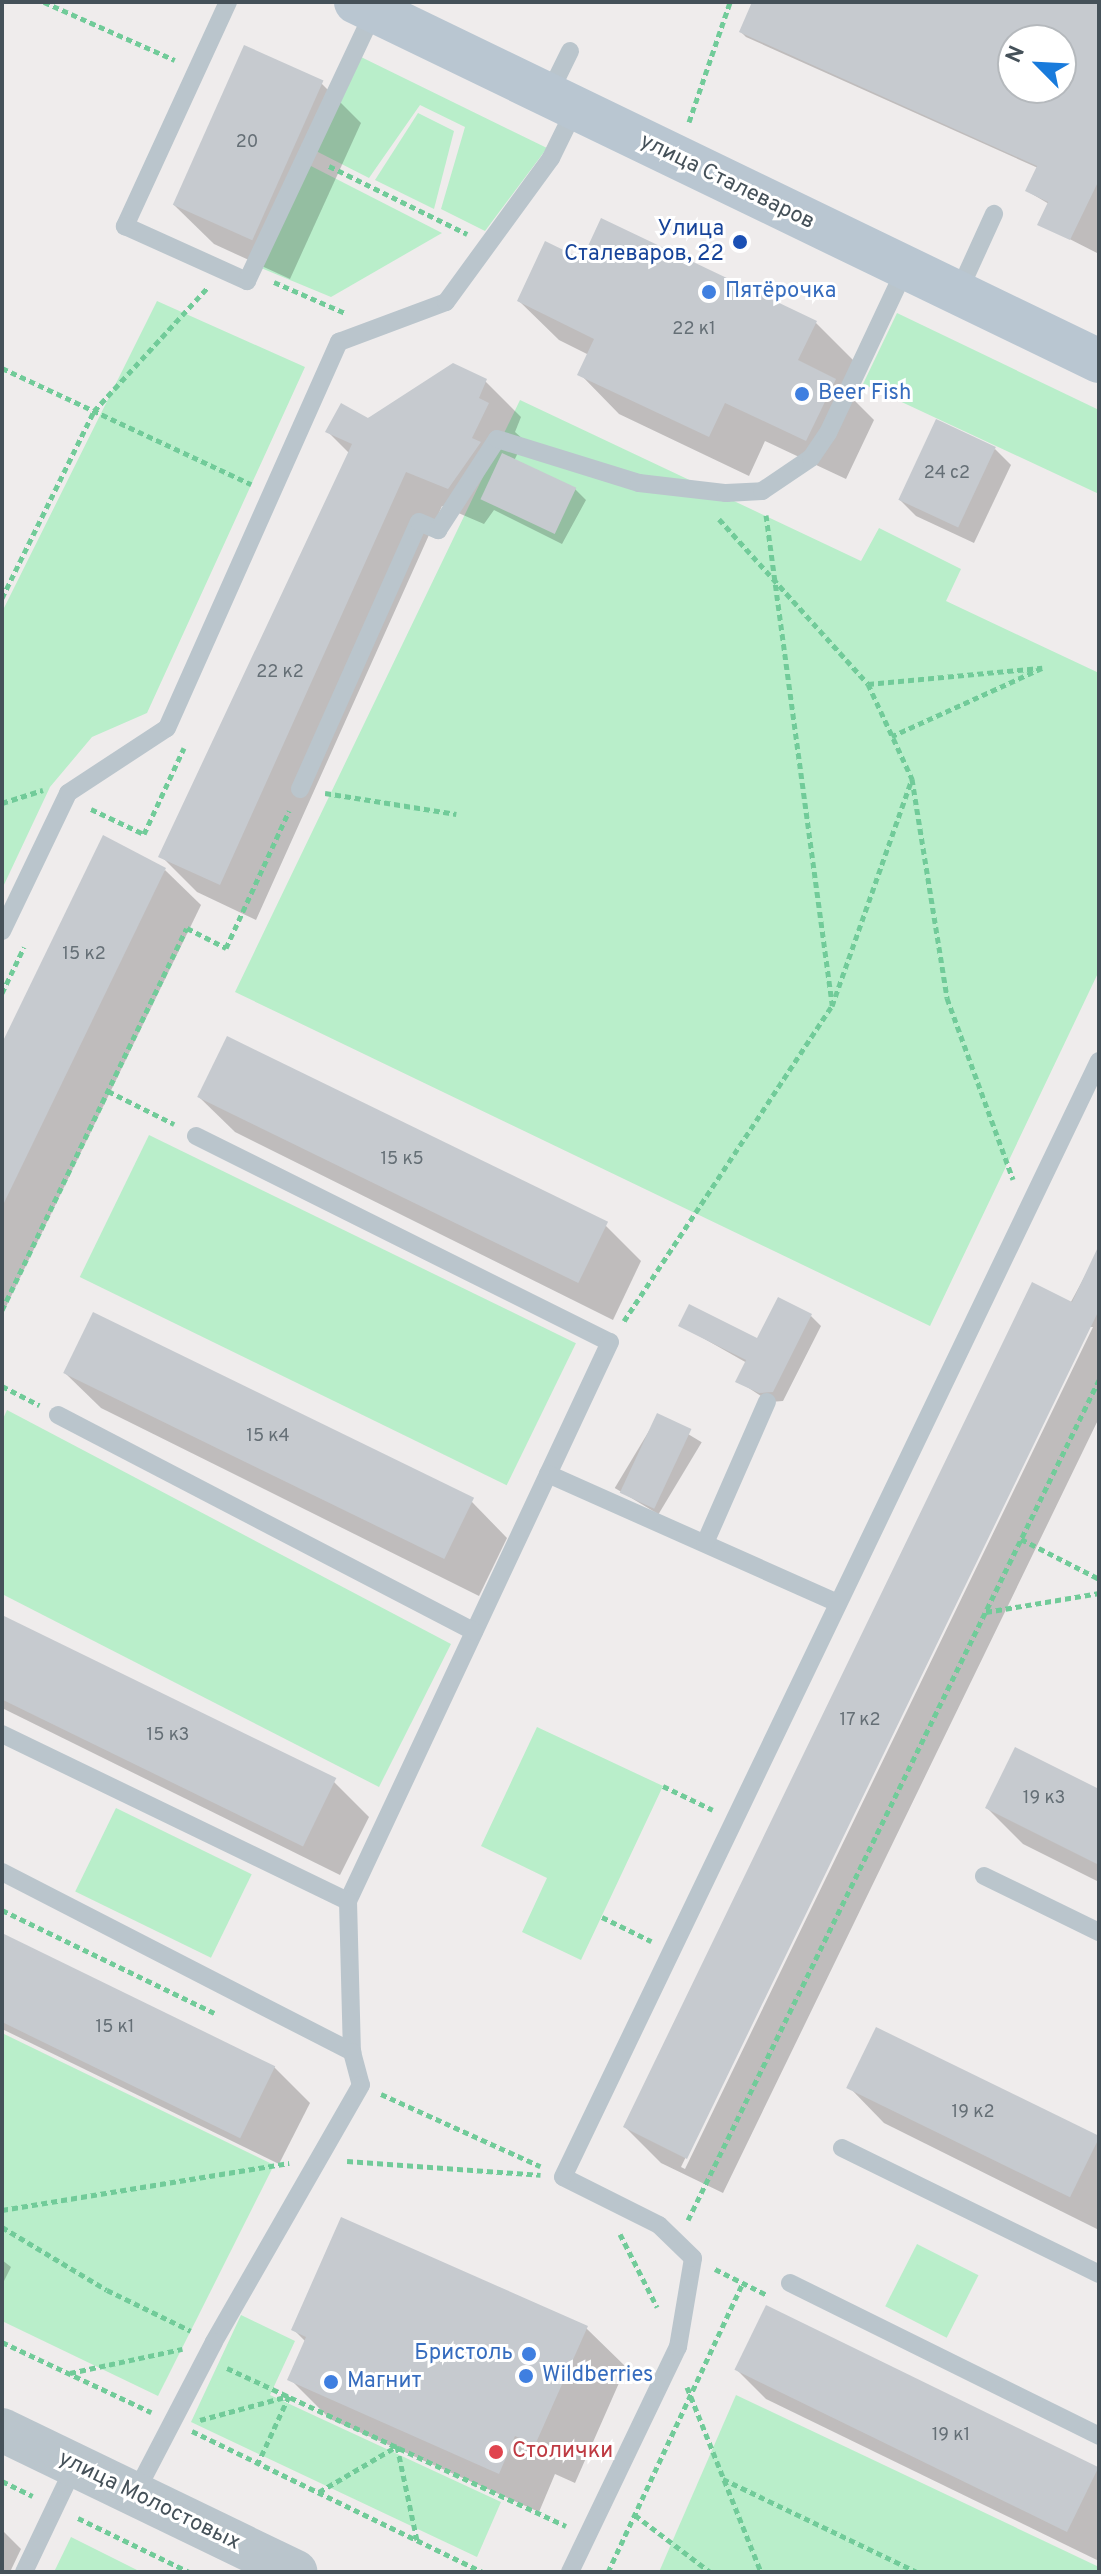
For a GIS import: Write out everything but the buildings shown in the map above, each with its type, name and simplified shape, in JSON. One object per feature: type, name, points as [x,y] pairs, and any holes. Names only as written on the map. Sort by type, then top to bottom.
[{"type":"main road","name":"улица Сталеваров","points":[[365,6],[1099,361]]},
{"type":"street","name":"улица Молостовых","points":[[2,2430],[296,2572]]},
{"type":"lane","points":[[228,2],[125,226],[247,281],[306,155],[365,6]]},
{"type":"lane","points":[[2,931],[68,793],[167,728],[339,342],[446,302],[551,158],[570,51]]},
{"type":"lane","points":[[958,293],[994,214]]},
{"type":"lane","points":[[300,789],[419,522],[438,530],[497,439],[639,483],[694,491],[762,491],[811,458],[828,433],[906,267]]},
{"type":"lane","points":[[570,2572],[678,2347],[693,2258],[678,2239],[563,2177],[1099,1061]]},
{"type":"lane","points":[[135,2494],[176,2424],[211,2350],[316,2158],[361,2085],[352,2052],[348,1901],[610,1342],[196,1136]]},
{"type":"lane","points":[[705,1543],[767,1402]]},
{"type":"lane","points":[[58,1415],[474,1632]]},
{"type":"lane","points":[[548,1474],[838,1603]]},
{"type":"lane","points":[[2,1734],[348,1901]]},
{"type":"lane","points":[[2,1872],[352,2052]]},
{"type":"lane","points":[[984,1876],[1099,1932]]},
{"type":"lane","points":[[842,2148],[1099,2274]]},
{"type":"lane","points":[[790,2283],[1099,2436]]},
{"type":"lane","points":[[24,2572],[75,2465]]},
{"type":"path","points":[[44,2],[197,70]]},
{"type":"path","points":[[687,128],[730,2]]},
{"type":"path","points":[[306,155],[488,245]]},
{"type":"path","points":[[2,598],[94,411],[223,271]]},
{"type":"path","points":[[251,271],[378,327]]},
{"type":"path","points":[[2,368],[272,494]]},
{"type":"path","points":[[694,491],[868,684],[912,779],[947,998],[1026,1213]]},
{"type":"path","points":[[762,491],[832,1006]]},
{"type":"path","points":[[868,684],[1042,668],[892,736]]},
{"type":"path","points":[[610,1342],[832,1006],[912,779]]},
{"type":"path","points":[[2,803],[50,787]]},
{"type":"path","points":[[2,1310],[187,928],[226,948],[300,789],[456,814]]},
{"type":"path","points":[[108,1091],[196,1136]]},
{"type":"path","points":[[678,2239],[1099,1380]]},
{"type":"path","points":[[2,1386],[58,1415]]},
{"type":"path","points":[[1021,1539],[1099,1579]]},
{"type":"path","points":[[985,1612],[1099,1593]]},
{"type":"path","points":[[663,1786],[734,1820]]},
{"type":"path","points":[[2,1910],[217,2015]]},
{"type":"path","points":[[602,1917],[671,1951]]},
{"type":"path","points":[[361,2085],[563,2177]]},
{"type":"path","points":[[2,2210],[316,2158],[563,2177]]},
{"type":"path","points":[[602,2197],[678,2347],[690,2397],[761,2572]]},
{"type":"path","points":[[2,2227],[289,2396],[587,2536]]},
{"type":"path","points":[[608,2572],[743,2283]]},
{"type":"path","points":[[2,2342],[483,2572]]},
{"type":"path","points":[[70,2373],[211,2350]]},
{"type":"path","points":[[176,2424],[236,2414],[289,2396]]},
{"type":"path","points":[[258,2463],[289,2396]]},
{"type":"path","points":[[318,2492],[397,2446]]},
{"type":"path","points":[[397,2446],[418,2540]]},
{"type":"path","points":[[723,2479],[917,2572]]},
{"type":"path","points":[[2,2481],[189,2572]]},
{"type":"path","points":[[635,2515],[710,2572]]},
{"type":"green space","points":[[359,56],[547,148],[485,231],[441,209],[465,127],[420,105],[369,178],[316,151]]},
{"type":"green space","points":[[418,113],[454,131],[434,209],[375,180]]},
{"type":"green space","points":[[309,165],[442,233],[331,297],[261,268]]},
{"type":"green space","points":[[157,301],[305,367],[147,713],[92,737],[50,787],[2,889],[2,612]]},
{"type":"green space","points":[[897,313],[1099,410],[1099,494],[863,384]]},
{"type":"green space","points":[[520,400],[861,561],[879,528],[961,569],[946,601],[1099,673],[1099,971],[930,1326],[235,992]]},
{"type":"green space","points":[[149,1135],[576,1343],[507,1485],[80,1277]]},
{"type":"green space","points":[[7,1410],[451,1644],[379,1787],[2,1594],[2,1421]]},
{"type":"green space","points":[[537,1727],[663,1786],[581,1960],[522,1932],[547,1878],[481,1846]]},
{"type":"green space","points":[[116,1808],[252,1874],[211,1958],[75,1892]]},
{"type":"green space","points":[[2,2033],[274,2165],[158,2396],[2,2321]]},
{"type":"green space","points":[[917,2244],[978,2275],[947,2338],[885,2306]]},
{"type":"green space","points":[[241,2315],[295,2341],[270,2395],[501,2502],[477,2557],[191,2422]]},
{"type":"green space","points":[[736,2395],[1099,2567],[1099,2572],[659,2572]]},
{"type":"green space","points":[[71,2537],[141,2572],[54,2572]]},
{"type":"place","name":"Улица Сталеваров, 22","points":[[740,242]]},
{"type":"place","name":"Пятёрочка","points":[[709,292]]},
{"type":"place","name":"Beer Fish","points":[[802,394]]},
{"type":"place","name":"Бристоль","points":[[529,2354]]},
{"type":"place","name":"Wildberries","points":[[526,2376]]},
{"type":"place","name":"Магнит","points":[[331,2382]]},
{"type":"place","name":"Столички","points":[[496,2452]]}]
